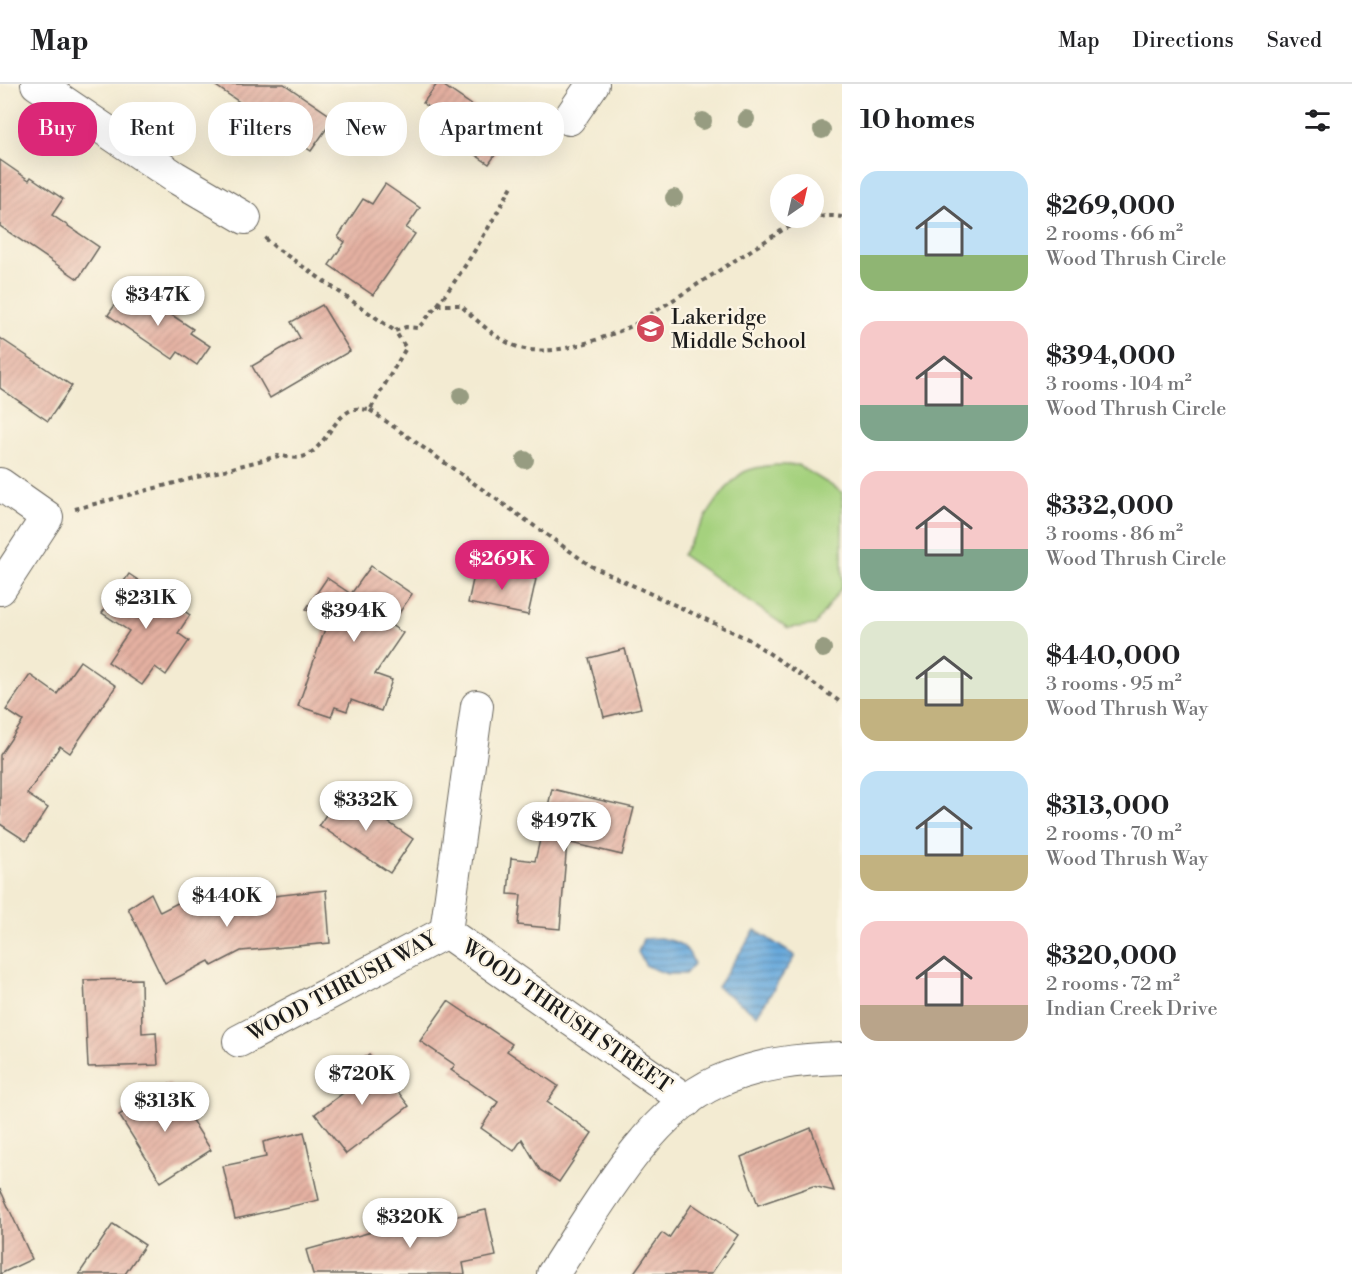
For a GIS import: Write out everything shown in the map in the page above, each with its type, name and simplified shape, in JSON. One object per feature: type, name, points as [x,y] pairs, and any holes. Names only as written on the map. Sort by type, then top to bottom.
[{"type":"street","points":[[37,84],[175,177],[245,218]]},
{"type":"street","points":[[569,119],[592,84]]},
{"type":"street","points":[[0,484],[47,517],[0,589]]},
{"type":"street","points":[[446,932],[477,706]]},
{"type":"street","name":"WOOD THRUSH WAY","points":[[238,1041],[446,932]]},
{"type":"street","name":"WOOD THRUSH STREET","points":[[446,932],[687,1101]]},
{"type":"street","points":[[553,1274],[628,1161],[654,1129],[687,1101],[715,1083],[740,1073],[805,1059],[842,1058]]},
{"type":"path","points":[[395,331],[406,327],[418,328],[483,238],[512,186]]},
{"type":"path","points":[[436,305],[460,305],[485,327],[525,349],[575,346],[634,325],[795,224],[819,216],[842,217]]},
{"type":"path","points":[[245,218],[275,247],[395,331],[406,348],[370,410]]},
{"type":"path","points":[[47,517],[278,456],[302,458],[316,450],[328,432],[345,416],[355,409],[370,410],[591,566],[748,639],[842,703]]},
{"type":"green space","points":[[776,465],[798,465],[842,492],[842,587],[815,625],[788,628],[682,555],[710,510],[736,478],[752,469]]},
{"type":"water","points":[[755,930],[795,956],[757,1015],[717,987]]},
{"type":"water","points":[[660,938],[682,945],[689,952],[694,964],[685,974],[667,974],[646,966],[638,952],[643,939]]},
{"type":"building","points":[[213,84],[284,84],[310,102],[239,102]]},
{"type":"building","points":[[437,84],[441,84],[467,102],[424,102]]},
{"type":"building","points":[[313,104],[325,112],[325,131],[313,148]]},
{"type":"building","points":[[477,156],[494,156],[489,164]]},
{"type":"building","points":[[0,160],[29,180],[31,177],[63,199],[52,215],[99,247],[78,279],[0,226]]},
{"type":"building","points":[[385,184],[420,208],[406,228],[415,234],[373,295],[329,265],[345,242],[338,237],[363,199],[372,204]]},
{"type":"building","points":[[128,286],[193,329],[190,333],[210,346],[197,365],[178,352],[173,359],[108,315]]},
{"type":"building","points":[[322,305],[350,351],[270,398],[252,366],[300,338],[291,322]]},
{"type":"building","points":[[0,338],[72,386],[48,421],[0,388]]},
{"type":"building","points":[[371,566],[412,594],[391,625],[403,633],[375,674],[392,680],[381,711],[351,700],[347,711],[335,707],[331,717],[298,706],[327,623],[306,609],[327,578],[351,594]]},
{"type":"building","points":[[476,566],[536,579],[528,615],[468,603]]},
{"type":"building","points":[[129,574],[190,615],[178,633],[189,641],[166,675],[155,667],[142,685],[108,662],[129,631],[102,613]]},
{"type":"building","points":[[625,649],[641,708],[604,717],[589,658]]},
{"type":"building","points":[[80,661],[116,686],[70,753],[60,746],[27,794],[48,808],[26,841],[0,824],[0,755],[23,721],[6,710],[30,675],[57,694]]},
{"type":"building","points":[[552,789],[634,808],[622,855],[567,842],[560,929],[518,925],[521,895],[508,894],[511,858],[535,861]]},
{"type":"building","points":[[342,791],[413,839],[390,873],[319,825]]},
{"type":"building","points":[[213,885],[221,902],[326,890],[330,943],[241,951],[212,966],[209,961],[165,984],[128,908],[151,893],[160,912]]},
{"type":"building","points":[[141,979],[142,1033],[156,1032],[158,1065],[88,1067],[84,980]]},
{"type":"building","points":[[448,1001],[512,1044],[507,1051],[558,1086],[547,1102],[592,1133],[559,1182],[540,1170],[522,1139],[514,1151],[481,1128],[498,1102],[451,1070],[455,1065],[420,1041]]},
{"type":"building","points":[[369,1054],[409,1106],[346,1154],[315,1114],[351,1087],[342,1076]]},
{"type":"building","points":[[169,1084],[211,1150],[161,1182],[119,1115]]},
{"type":"building","points":[[811,1128],[834,1191],[813,1186],[758,1205],[741,1157]]},
{"type":"building","points":[[304,1132],[319,1200],[235,1219],[223,1166],[266,1157],[263,1142]]},
{"type":"building","points":[[0,1189],[32,1259],[0,1274]]},
{"type":"building","points":[[692,1204],[738,1235],[711,1274],[633,1274],[662,1233],[669,1238]]},
{"type":"building","points":[[486,1210],[496,1256],[463,1263],[465,1274],[313,1274],[306,1250],[386,1228],[387,1231]]},
{"type":"building","points":[[113,1224],[145,1245],[125,1274],[79,1274]]},
{"type":"place","name":"Lakeridge Middle School","points":[[650,329]]}]
